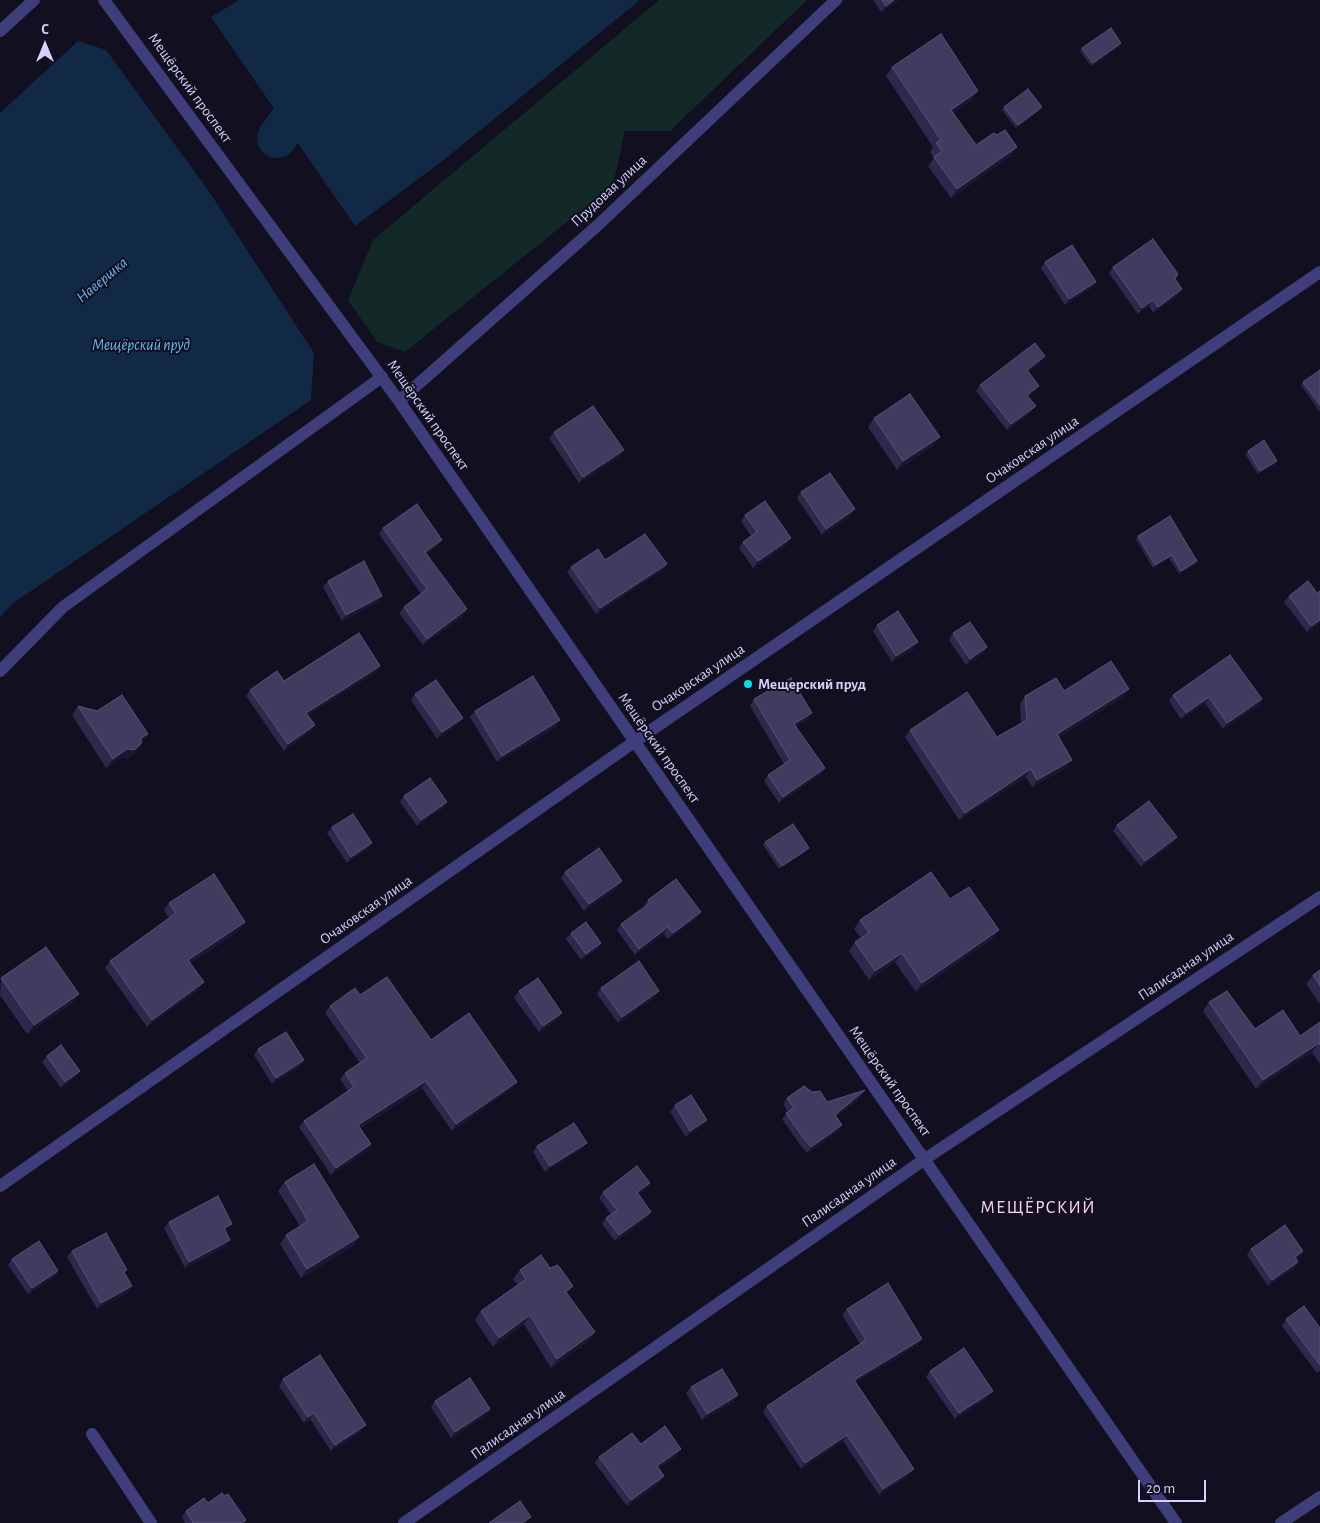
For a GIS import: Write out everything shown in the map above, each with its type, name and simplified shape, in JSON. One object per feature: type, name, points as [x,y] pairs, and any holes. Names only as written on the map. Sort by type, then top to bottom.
[{"type":"street","points":[[0,31],[34,0]]},
{"type":"street","name":"Мещёрский проспект","points":[[104,0],[399,401],[1176,1523]]},
{"type":"street","name":"Прудовая улица","points":[[399,401],[596,226],[836,0]]},
{"type":"street","name":"Очаковская улица","points":[[0,1186],[634,742],[1320,272]]},
{"type":"street","points":[[0,671],[63,607],[382,377]]},
{"type":"street","name":"Палисадная улица","points":[[404,1523],[925,1159],[1320,896]]},
{"type":"street","points":[[92,1434],[151,1523]]},
{"type":"street","points":[[1280,1523],[1320,1497]]},
{"type":"green space","points":[[659,0],[807,0],[670,131],[625,131],[613,185],[405,352],[377,342],[348,300],[373,240]]},
{"type":"water","points":[[239,0],[640,0],[445,159],[355,226],[211,17]]},
{"type":"water","name":"Мещёрский пруд","points":[[78,41],[106,50],[208,190],[314,353],[311,400],[12,604],[0,617],[0,113]]},
{"type":"building","points":[[882,0],[894,0],[886,6]]},
{"type":"building","points":[[1111,28],[1121,43],[1093,63],[1082,48]]},
{"type":"building","points":[[941,34],[978,91],[951,110],[976,145],[994,133],[997,135],[1005,130],[1017,147],[957,189],[934,157],[942,151],[936,143],[941,140],[892,67]]},
{"type":"building","points":[[1028,89],[1042,107],[1018,125],[1004,107]]},
{"type":"building","points":[[1153,239],[1178,274],[1175,279],[1182,289],[1158,307],[1153,300],[1142,308],[1113,267]]},
{"type":"building","points":[[1072,245],[1096,282],[1069,299],[1045,262]]},
{"type":"building","points":[[1035,343],[1045,356],[1027,370],[1039,386],[1027,395],[1036,406],[1011,424],[980,385]]},
{"type":"building","points":[[1320,370],[1320,405],[1303,382]]},
{"type":"building","points":[[910,394],[940,437],[903,461],[874,418]]},
{"type":"building","points":[[593,406],[624,450],[583,477],[554,432]]},
{"type":"building","points":[[1264,440],[1277,461],[1260,471],[1248,451]]},
{"type":"building","points":[[830,473],[855,509],[826,529],[801,492]]},
{"type":"building","points":[[765,501],[791,538],[758,561],[743,542],[757,532],[745,515]]},
{"type":"building","points":[[417,504],[442,540],[425,552],[467,609],[427,639],[404,607],[427,589],[383,528]]},
{"type":"building","points":[[1170,516],[1197,561],[1181,571],[1172,555],[1155,565],[1138,536]]},
{"type":"building","points":[[645,534],[667,564],[600,608],[571,567],[598,549],[605,560]]},
{"type":"building","points":[[364,561],[382,596],[346,615],[328,581]]},
{"type":"building","points":[[1308,581],[1317,593],[1320,591],[1320,620],[1311,626],[1289,596]]},
{"type":"building","points":[[898,611],[918,642],[896,656],[877,625]]},
{"type":"building","points":[[970,622],[987,647],[970,659],[953,633]]},
{"type":"building","points":[[359,633],[380,666],[306,713],[315,725],[288,744],[250,690],[277,671],[284,681]]},
{"type":"building","points":[[1230,655],[1262,699],[1227,723],[1209,697],[1186,713],[1173,695]]},
{"type":"building","points":[[1111,661],[1129,689],[1057,734],[1072,760],[1037,780],[1031,769],[965,813],[910,730],[967,692],[997,737],[1027,720],[1025,696],[1056,678],[1064,691]]},
{"type":"building","points":[[533,676],[560,720],[502,756],[475,711]]},
{"type":"building","points":[[791,678],[812,713],[794,724],[825,768],[783,797],[768,775],[790,760],[754,699]]},
{"type":"building","points":[[436,680],[463,718],[442,732],[415,694]]},
{"type":"building","points":[[122,695],[148,734],[141,738],[141,744],[134,750],[127,749],[113,759],[78,706],[97,711]]},
{"type":"building","points":[[430,778],[447,802],[421,820],[404,796]]},
{"type":"building","points":[[1149,801],[1177,837],[1145,861],[1117,825]]},
{"type":"building","points":[[353,814],[372,843],[351,857],[332,827]]},
{"type":"building","points":[[793,824],[809,848],[782,866],[765,842]]},
{"type":"building","points":[[599,848],[622,881],[589,904],[565,872]]},
{"type":"building","points":[[931,872],[950,899],[969,887],[999,930],[922,983],[902,953],[875,971],[855,942],[869,933],[860,920]]},
{"type":"building","points":[[214,874],[245,922],[188,960],[204,982],[152,1020],[110,961],[176,913],[169,903]]},
{"type":"building","points":[[676,879],[701,912],[673,933],[668,927],[639,949],[621,924],[650,903],[648,900]]},
{"type":"building","points":[[586,922],[601,943],[586,954],[571,933]]},
{"type":"building","points":[[46,947],[79,994],[34,1025],[1,978]]},
{"type":"building","points":[[639,961],[659,991],[622,1017],[601,988]]},
{"type":"building","points":[[1320,970],[1320,986],[1313,975]]},
{"type":"building","points":[[387,977],[431,1040],[469,1013],[517,1082],[456,1124],[426,1081],[358,1125],[371,1144],[336,1168],[304,1121],[354,1087],[345,1073],[367,1058],[330,1006],[355,988],[360,995]]},
{"type":"building","points":[[538,978],[562,1013],[543,1026],[519,991]]},
{"type":"building","points":[[1227,991],[1255,1029],[1283,1010],[1300,1036],[1320,1022],[1320,1045],[1319,1043],[1263,1080],[1209,1002]]},
{"type":"building","points":[[286,1032],[304,1060],[276,1078],[258,1049]]},
{"type":"building","points":[[61,1045],[80,1071],[65,1082],[47,1056]]},
{"type":"building","points":[[804,1086],[812,1092],[820,1091],[827,1102],[865,1090],[835,1115],[842,1125],[811,1147],[786,1113],[794,1108],[787,1098]]},
{"type":"building","points":[[691,1095],[707,1120],[690,1131],[675,1105]]},
{"type":"building","points":[[574,1123],[587,1143],[550,1166],[537,1146]]},
{"type":"building","points":[[314,1164],[359,1237],[307,1269],[286,1235],[308,1221],[285,1182]]},
{"type":"building","points":[[637,1166],[650,1183],[637,1192],[651,1212],[619,1235],[606,1218],[617,1210],[603,1192]]},
{"type":"building","points":[[218,1196],[232,1224],[224,1228],[230,1240],[189,1262],[169,1222]]},
{"type":"building","points":[[1285,1225],[1303,1251],[1295,1257],[1298,1262],[1272,1280],[1251,1249]]},
{"type":"building","points":[[106,1233],[127,1270],[124,1272],[132,1286],[101,1303],[72,1251]]},
{"type":"building","points":[[39,1241],[58,1271],[32,1288],[12,1259]]},
{"type":"building","points":[[541,1255],[550,1268],[558,1265],[573,1286],[566,1292],[595,1332],[557,1359],[530,1315],[499,1338],[481,1311],[526,1279],[520,1270]]},
{"type":"building","points":[[888,1283],[922,1339],[854,1380],[914,1469],[883,1489],[847,1435],[805,1463],[767,1406],[866,1340],[847,1309]]},
{"type":"building","points":[[1304,1306],[1320,1328],[1320,1365],[1286,1319]]},
{"type":"building","points":[[964,1348],[993,1391],[959,1413],[930,1371]]},
{"type":"building","points":[[320,1355],[366,1425],[335,1445],[314,1413],[308,1417],[283,1379]]},
{"type":"building","points":[[722,1369],[738,1395],[707,1414],[691,1387]]},
{"type":"building","points":[[470,1378],[490,1409],[455,1432],[435,1401]]},
{"type":"building","points":[[665,1426],[681,1449],[657,1466],[664,1476],[631,1500],[599,1457],[632,1433],[641,1444]]},
{"type":"building","points":[[222,1493],[224,1496],[228,1494],[246,1520],[241,1523],[192,1523],[186,1511],[204,1498],[208,1503]]},
{"type":"building","points":[[520,1501],[531,1517],[522,1523],[489,1523]]},
{"type":"waterway","name":"Навершка","points":[[277,138],[302,103],[322,86]]},
{"type":"place","name":"Мещерский пруд","points":[[748,684]]},
{"type":"district","name":"МЕЩЁРСКИЙ","points":[[1038,1208]]}]
